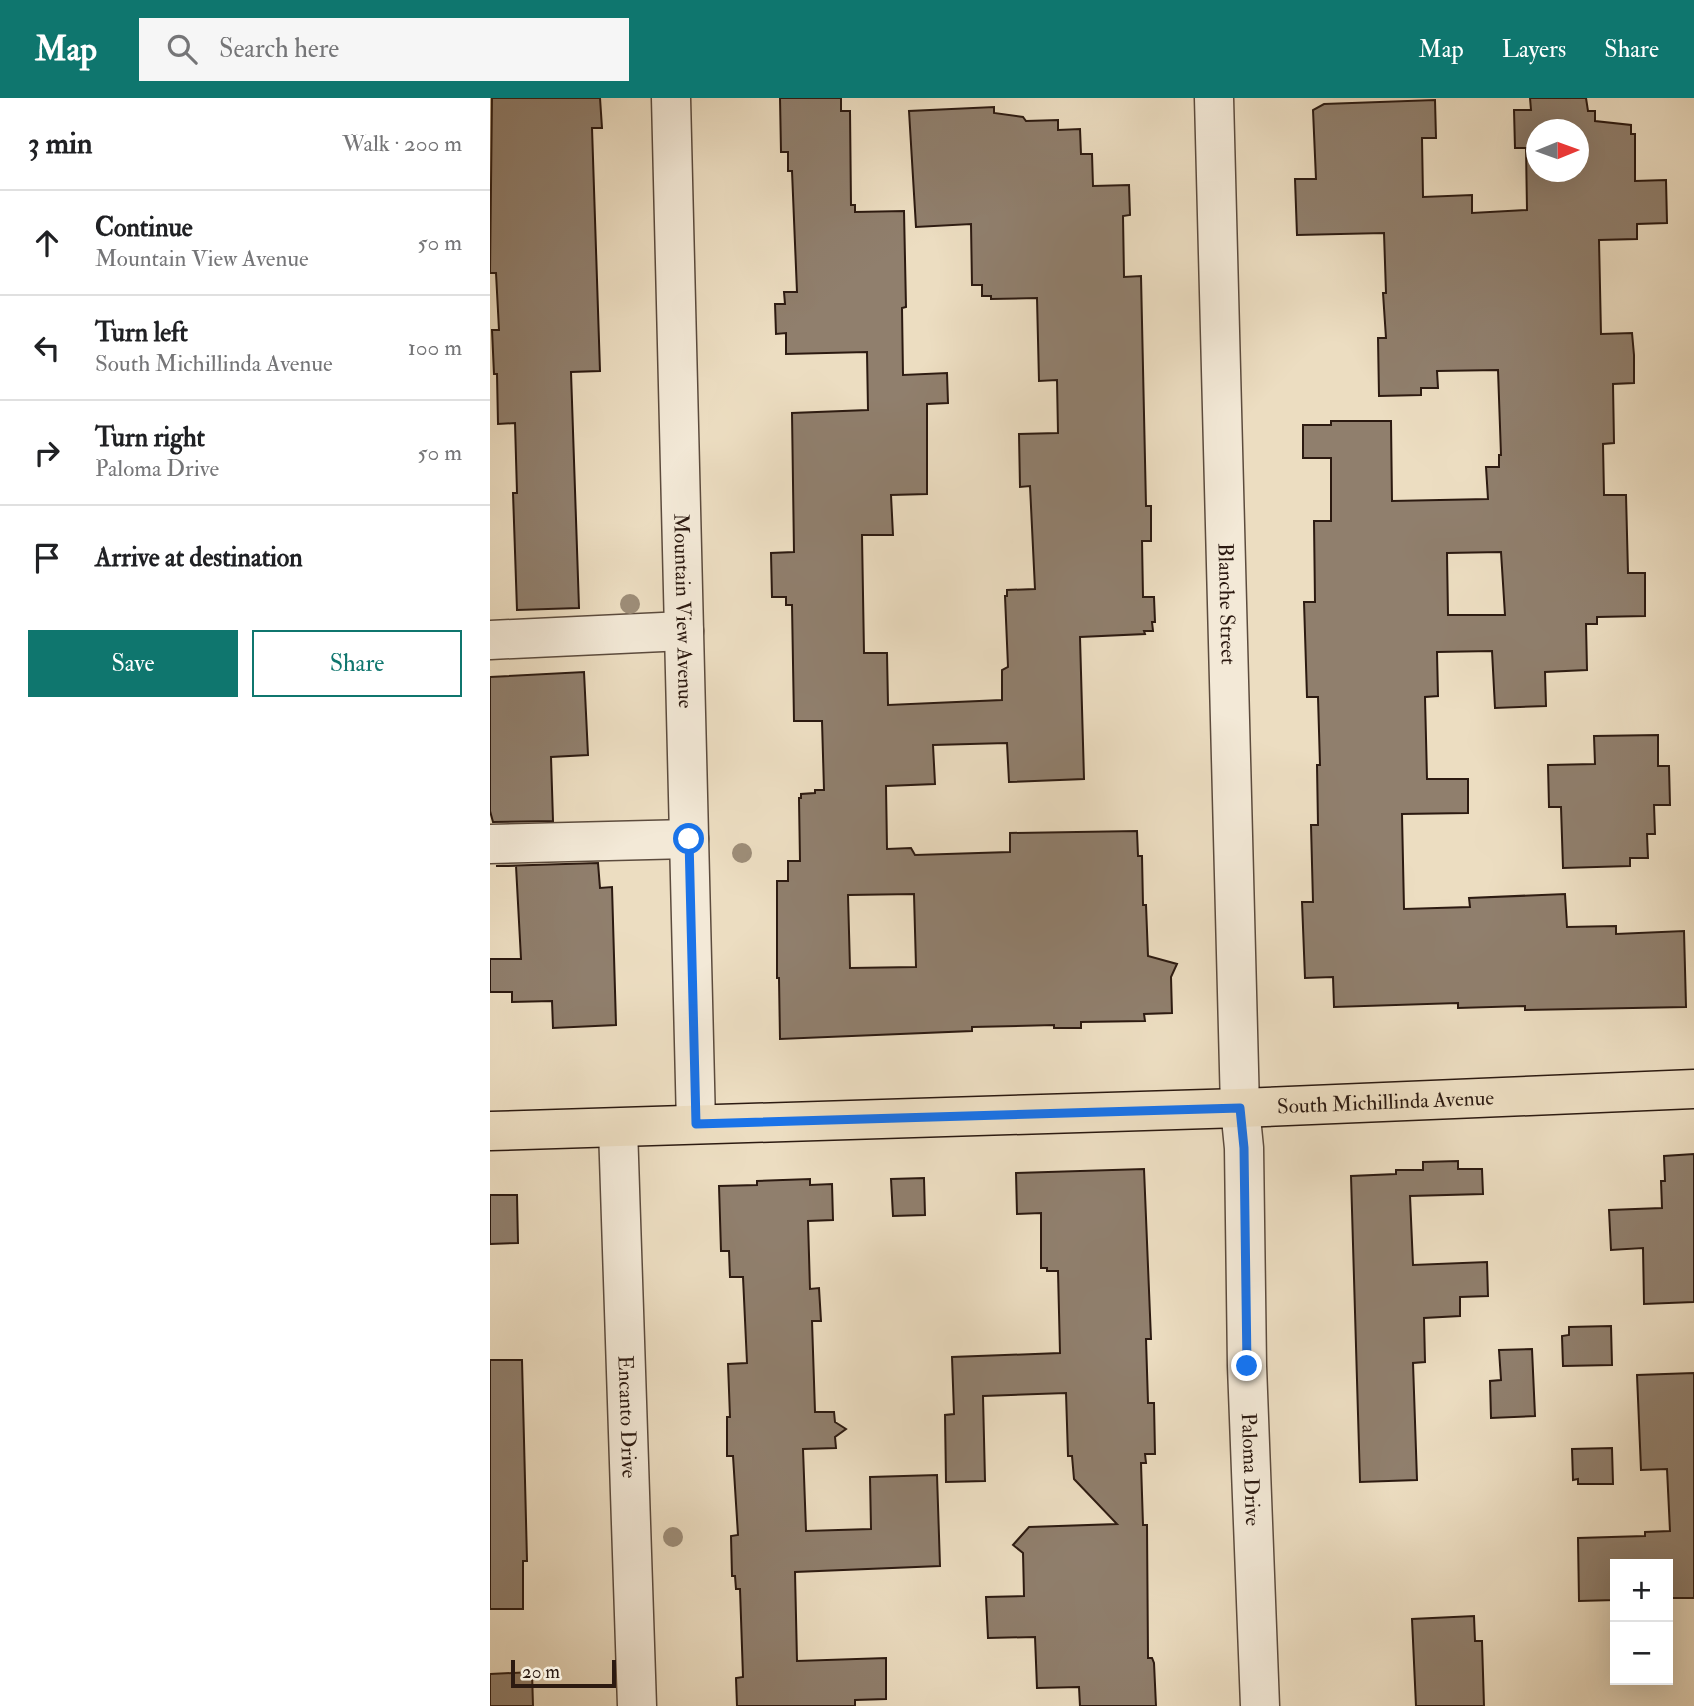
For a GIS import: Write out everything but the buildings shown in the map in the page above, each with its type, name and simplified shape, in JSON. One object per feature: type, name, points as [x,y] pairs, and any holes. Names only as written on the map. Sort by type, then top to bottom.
[{"type":"main road","name":"South Michillinda Avenue","points":[[490,1131],[1240,1108],[1694,1089]]},
{"type":"street","name":"Mountain View Avenue","points":[[671,98],[696,1124]]},
{"type":"street","name":"Blanche Street","points":[[1214,98],[1240,1108]]},
{"type":"street","points":[[490,640],[684,631]]},
{"type":"street","points":[[490,844],[689,839]]},
{"type":"street","name":"Paloma Drive","points":[[1240,1108],[1244,1148],[1247,1366],[1260,1706]]},
{"type":"street","name":"Encanto Drive","points":[[618,1128],[637,1706]]},
{"type":"route","points":[[689,839],[696,1124],[1240,1108],[1244,1148],[1247,1366]]}]
